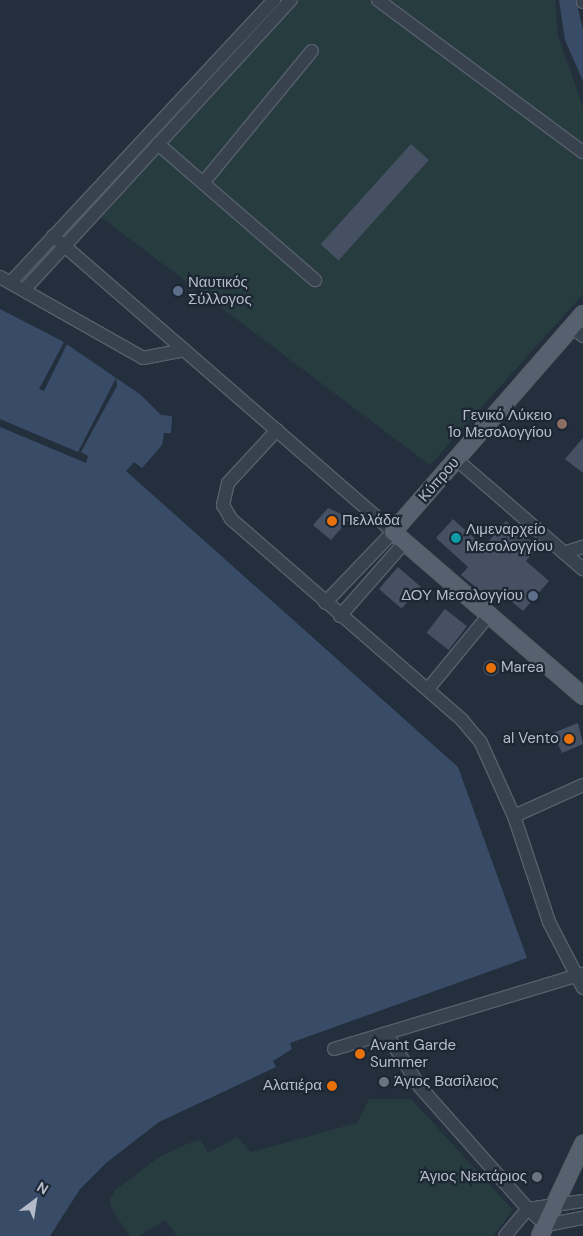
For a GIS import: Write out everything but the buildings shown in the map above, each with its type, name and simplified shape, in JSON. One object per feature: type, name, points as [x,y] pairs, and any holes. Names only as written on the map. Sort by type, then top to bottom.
[{"type":"main road","name":"Κύπρου","points":[[399,537],[457,460],[577,332],[583,314]]},
{"type":"main road","points":[[399,537],[583,696]]},
{"type":"main road","points":[[543,1231],[583,1144]]},
{"type":"main road","points":[[573,1165],[583,1180]]},
{"type":"street","points":[[25,289],[58,240],[274,0]]},
{"type":"street","points":[[184,350],[143,358],[5,279],[58,240],[158,144],[292,0]]},
{"type":"street","points":[[378,0],[583,152]]},
{"type":"street","points":[[202,183],[312,51]]},
{"type":"street","points":[[158,144],[314,280]]},
{"type":"street","points":[[58,240],[399,537]]},
{"type":"street","points":[[277,430],[228,483],[223,505],[252,539],[340,616],[428,689],[481,742],[514,816],[549,922],[580,975],[583,988]]},
{"type":"street","points":[[457,460],[583,569]]},
{"type":"street","points":[[325,603],[399,537]]},
{"type":"street","points":[[340,616],[399,537]]},
{"type":"street","points":[[564,553],[583,547]]},
{"type":"street","points":[[428,689],[489,614]]},
{"type":"street","points":[[514,816],[583,785]]},
{"type":"street","points":[[334,1049],[580,975]]},
{"type":"street","points":[[386,1033],[420,1087],[528,1209],[543,1231],[583,1218]]},
{"type":"street","points":[[505,1236],[528,1209],[554,1207],[583,1201]]},
{"type":"green space","points":[[299,0],[555,0],[558,36],[583,107],[583,294],[430,465],[99,216]]},
{"type":"green space","points":[[369,1099],[411,1099],[513,1210],[493,1236],[177,1236],[165,1220],[139,1236],[130,1236],[112,1210],[110,1200],[115,1190],[159,1157],[187,1144],[201,1140],[208,1153],[237,1137],[251,1152],[357,1123]]},
{"type":"water","points":[[559,0],[576,0],[583,30],[583,81],[565,40]]},
{"type":"water","points":[[0,309],[62,341],[141,395],[161,415],[172,416],[171,433],[164,433],[162,445],[142,468],[134,462],[126,471],[458,767],[527,958],[290,1043],[292,1049],[273,1061],[276,1067],[159,1122],[106,1163],[80,1189],[50,1236],[0,1236]]},
{"type":"pier","points":[[64,342],[67,344],[44,391],[39,389]]},
{"type":"pier","points":[[116,378],[117,386],[81,452],[88,456],[86,463],[0,427],[0,419],[78,452]]},
{"type":"place","name":"Ναυτικός Σύλλογος","points":[[178,291]]},
{"type":"place","name":"Γενικό Λύκειο 1ο Μεσολογγίου","points":[[562,424]]},
{"type":"place","name":"Πελλάδα","points":[[332,521]]},
{"type":"place","name":"Λιμεναρχείο Μεσολογγίου","points":[[456,538]]},
{"type":"place","name":"ΔΟΥ Μεσολογγίου","points":[[533,596]]},
{"type":"place","name":"Marea","points":[[491,668]]},
{"type":"place","name":"al Vento","points":[[569,739]]},
{"type":"place","name":"Avant Garde Summer","points":[[360,1054]]},
{"type":"place","name":"Άγιος Βασίλειος","points":[[384,1082]]},
{"type":"place","name":"Αλατιέρα","points":[[332,1086]]},
{"type":"place","name":"Άγιος Νεκτάριος","points":[[537,1177]]}]
